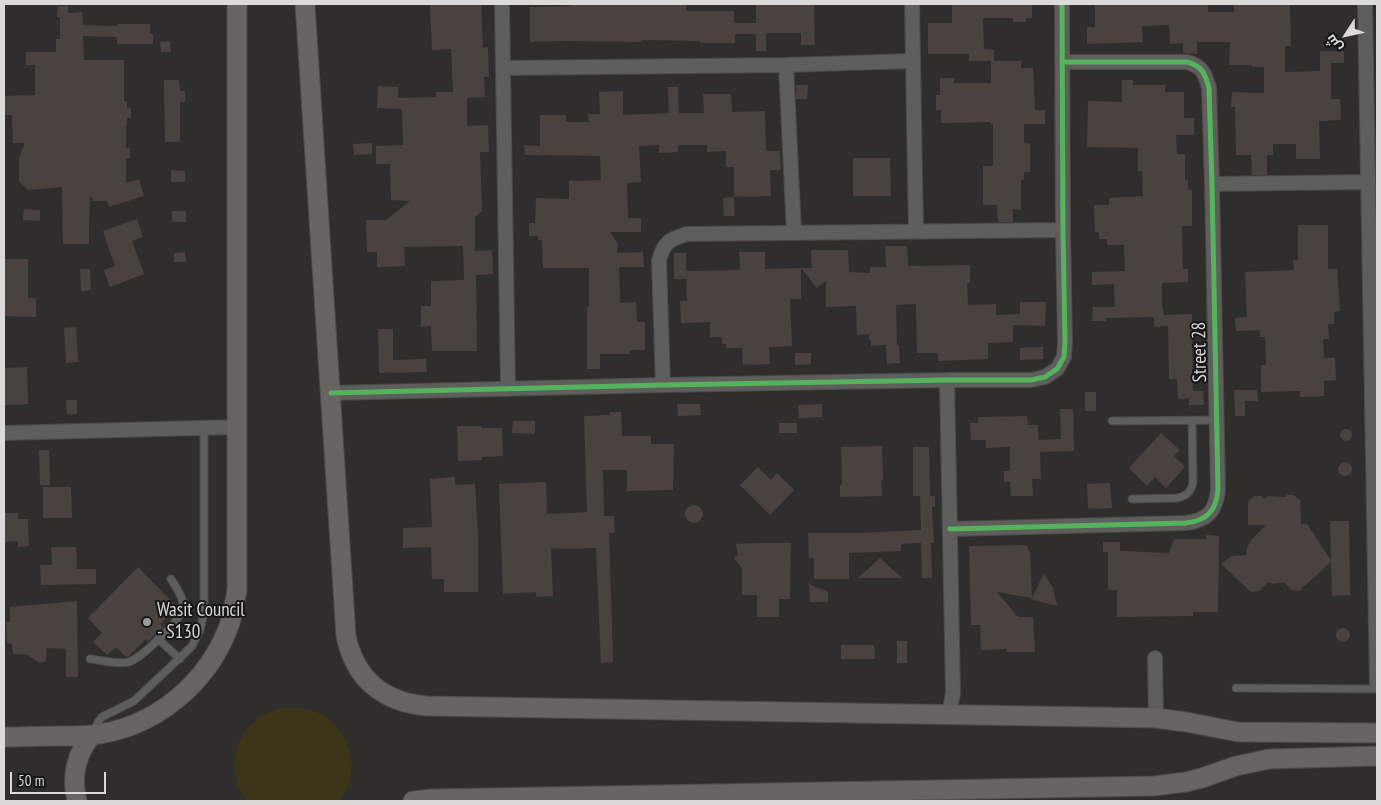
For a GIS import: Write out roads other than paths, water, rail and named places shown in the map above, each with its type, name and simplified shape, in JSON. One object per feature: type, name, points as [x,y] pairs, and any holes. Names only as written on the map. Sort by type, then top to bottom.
[{"type":"main road","points":[[4,737],[92,735],[110,732],[142,721],[157,713],[171,704],[196,681],[216,654],[232,614],[237,590],[237,4]]},
{"type":"main road","points":[[305,4],[346,636],[358,669],[373,686],[388,696],[404,702],[426,706],[1156,718],[1238,732],[1377,733]]},
{"type":"main road","points":[[77,801],[75,786],[77,763],[82,748],[92,735]]},
{"type":"main road","points":[[413,801],[431,799],[1077,794],[1170,785],[1202,778],[1236,766],[1269,759],[1377,756]]},
{"type":"street","points":[[502,4],[508,389]]},
{"type":"street","points":[[912,4],[916,232]]},
{"type":"street","points":[[331,393],[663,385],[1032,380],[1045,377],[1057,369],[1064,357],[1066,343],[1063,230],[1062,4]]},
{"type":"street","points":[[1365,4],[1368,182],[1374,305],[1377,687]]},
{"type":"street","points":[[504,68],[786,65],[913,61]]},
{"type":"street","name":"Street 28","points":[[950,529],[1195,522],[1205,518],[1217,501],[1212,184],[1209,88],[1207,78],[1196,64],[1187,62],[1062,62]]},
{"type":"street","points":[[786,65],[794,233]]},
{"type":"street","points":[[1212,184],[1368,182]]},
{"type":"street","points":[[663,385],[659,260],[661,250],[667,242],[676,237],[686,234],[1063,230]]},
{"type":"street","points":[[947,380],[954,715]]},
{"type":"street","points":[[4,433],[237,428]]},
{"type":"street","points":[[1156,658],[1156,718]]},
{"type":"lane","points":[[1132,499],[1177,498],[1184,497],[1189,493],[1193,481],[1192,420]]},
{"type":"lane","points":[[1112,421],[1216,420]]},
{"type":"lane","points":[[92,735],[102,717],[134,701],[180,659],[200,630],[204,613],[204,428]]},
{"type":"lane","points":[[90,659],[120,663],[132,661],[137,659],[158,639],[177,620],[183,611],[182,601],[171,579]]},
{"type":"lane","points":[[158,639],[180,659]]},
{"type":"lane","points":[[1236,688],[1377,687]]},
{"type":"place","name":"Wasit Council - S130","points":[[147,622]]}]
